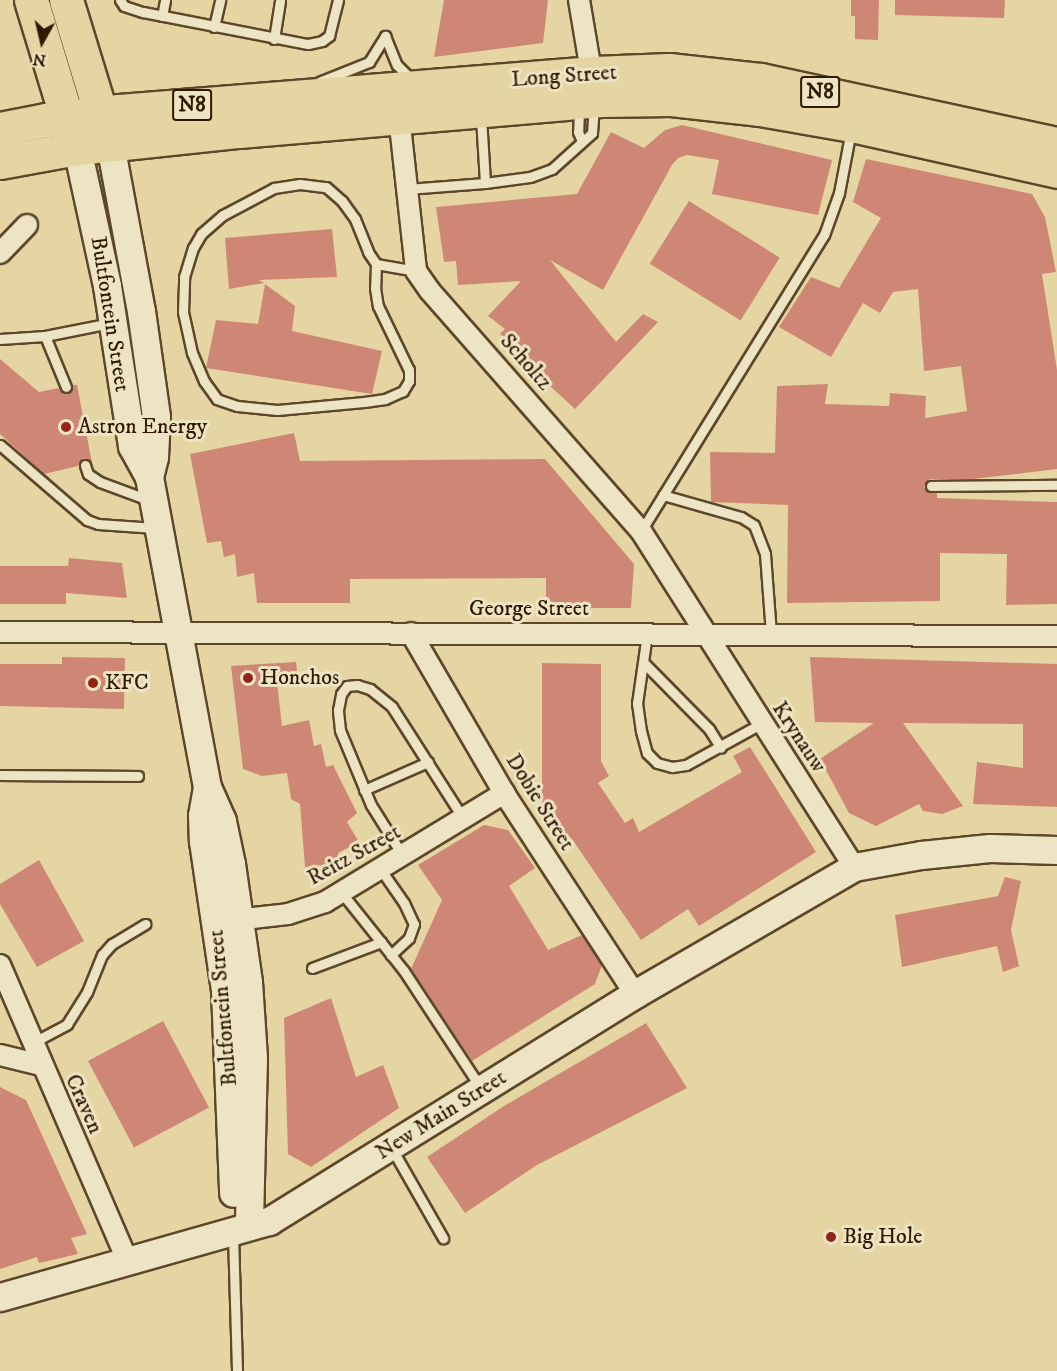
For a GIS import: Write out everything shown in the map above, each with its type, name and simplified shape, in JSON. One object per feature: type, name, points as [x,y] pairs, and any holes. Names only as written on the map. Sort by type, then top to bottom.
[{"type":"highway","points":[[31,0],[65,117],[77,148]]},
{"type":"highway","points":[[66,0],[110,144]]},
{"type":"highway","name":"Long Street","points":[[0,162],[77,148],[398,104],[436,86],[586,79],[669,70],[761,80],[1057,144]]},
{"type":"highway","name":"Long Street","points":[[0,129],[65,117],[282,97],[481,111],[586,79],[671,99],[760,109],[852,125],[1057,171]]},
{"type":"street","points":[[579,0],[586,79]]},
{"type":"street","name":"Scholtz","points":[[398,104],[416,271],[430,291],[641,531],[704,634]]},
{"type":"street","name":"Bultfontein Street","points":[[110,144],[141,312],[156,417],[153,502]]},
{"type":"street","name":"Bultfontein Street","points":[[77,148],[100,251],[132,446],[153,502],[207,787],[202,816],[203,841],[227,921],[225,990],[241,1228]]},
{"type":"street","points":[[0,254],[27,225]]},
{"type":"street","name":"George Street","points":[[0,632],[1057,636]]},
{"type":"street","name":"Dobie Street","points":[[411,633],[504,793],[634,993]]},
{"type":"street","name":"Krynauw","points":[[704,634],[854,867]]},
{"type":"street","name":"Reitz Street","points":[[227,921],[288,914],[325,902],[504,793]]},
{"type":"street","name":"New Main Street","points":[[0,1297],[269,1221],[391,1147],[634,993],[854,867],[921,855],[990,848],[1057,850]]},
{"type":"street","name":"Craven","points":[[0,965],[41,1065],[127,1260]]},
{"type":"street","points":[[0,1055],[41,1065]]},
{"type":"lane","points":[[120,0],[130,9],[308,44],[322,41],[329,36],[334,24],[338,0]]},
{"type":"lane","points":[[162,16],[165,0]]},
{"type":"lane","points":[[214,27],[220,0]]},
{"type":"lane","points":[[274,39],[280,0]]},
{"type":"lane","points":[[282,97],[369,62],[385,36],[392,56],[404,74],[422,84],[436,86]]},
{"type":"lane","points":[[407,189],[530,177],[552,169],[592,133],[586,79]]},
{"type":"lane","points":[[582,141],[578,132],[586,79]]},
{"type":"lane","points":[[481,111],[485,183]]},
{"type":"lane","points":[[641,531],[824,235],[838,193],[852,125]]},
{"type":"lane","points":[[376,264],[375,288],[378,306],[409,370],[409,381],[403,391],[385,399],[277,410],[237,406],[218,399],[204,381],[192,353],[183,312],[184,277],[193,248],[201,234],[222,215],[274,188],[300,184],[326,187],[342,201],[355,219],[368,252],[376,264],[416,271]]},
{"type":"lane","points":[[0,339],[45,336],[112,322]]},
{"type":"lane","points":[[45,336],[66,387]]},
{"type":"lane","points":[[0,445],[87,520],[98,524],[153,502]]},
{"type":"lane","points":[[85,465],[88,474],[100,482],[153,502]]},
{"type":"lane","points":[[931,486],[1057,485]]},
{"type":"lane","points":[[663,495],[741,517],[754,525],[765,554],[771,634]]},
{"type":"lane","points":[[647,634],[644,663],[638,680],[637,703],[641,731],[648,753],[657,763],[672,767],[702,759],[762,723]]},
{"type":"lane","points":[[644,663],[709,729],[721,748]]},
{"type":"lane","points":[[403,856],[371,806],[340,730],[338,710],[341,694],[347,686],[357,685],[370,689],[392,707],[463,818]]},
{"type":"lane","points":[[364,790],[428,762]]},
{"type":"lane","points":[[0,775],[138,776]]},
{"type":"lane","points":[[381,870],[404,903],[414,924],[409,938],[391,955]]},
{"type":"lane","points":[[341,892],[391,955],[482,1090]]},
{"type":"lane","points":[[32,1043],[67,1024],[87,992],[102,955],[112,944],[145,924]]},
{"type":"lane","points":[[312,968],[381,942]]},
{"type":"lane","points":[[391,1147],[443,1238]]},
{"type":"lane","points":[[237,1371],[241,1228]]},
{"type":"building","points":[[444,0],[548,0],[543,43],[434,57]]},
{"type":"building","points":[[851,0],[879,0],[878,40],[855,39],[855,16],[851,16]]},
{"type":"building","points":[[895,0],[1005,0],[1004,18],[895,15]]},
{"type":"building","points":[[682,125],[832,160],[818,215],[712,194],[719,160],[687,155],[678,158],[672,165],[603,290],[550,260],[616,342],[643,314],[658,322],[575,409],[551,387],[515,345],[500,334],[505,329],[488,316],[521,281],[458,285],[456,261],[444,262],[436,207],[577,194],[611,132],[644,148],[665,130]]},
{"type":"building","points":[[866,159],[1032,194],[1045,217],[1056,272],[1042,274],[1057,370],[1057,469],[973,479],[930,479],[924,487],[928,492],[937,493],[937,498],[1057,502],[1057,604],[1006,605],[1007,554],[940,553],[940,601],[787,603],[788,505],[711,502],[710,452],[775,453],[777,386],[828,384],[825,404],[889,406],[890,393],[926,396],[925,418],[967,411],[961,366],[924,371],[918,289],[893,292],[880,313],[863,303],[831,357],[779,327],[811,277],[839,288],[881,218],[853,202]]},
{"type":"building","points":[[689,201],[780,258],[741,320],[650,264]]},
{"type":"building","points":[[332,229],[337,277],[259,280],[264,283],[229,289],[225,238]]},
{"type":"building","points":[[265,284],[295,306],[292,331],[382,351],[372,394],[206,368],[216,320],[258,324]]},
{"type":"building","points":[[0,359],[39,392],[59,388],[62,393],[68,393],[72,385],[77,385],[92,463],[83,458],[78,466],[44,474],[0,434]]},
{"type":"building","points":[[294,433],[300,461],[545,459],[634,564],[631,608],[546,608],[546,578],[350,579],[350,603],[257,603],[254,573],[237,577],[235,554],[224,557],[221,541],[207,543],[190,454]]},
{"type":"building","points":[[69,558],[122,563],[127,598],[66,593],[66,604],[0,604],[0,566],[68,566]]},
{"type":"building","points":[[62,657],[125,658],[124,709],[0,706],[0,664],[62,664]]},
{"type":"building","points":[[810,657],[1057,664],[1057,807],[973,804],[977,762],[1023,768],[1023,724],[903,723],[963,806],[942,814],[923,811],[919,804],[876,826],[849,813],[820,759],[874,723],[815,722]]},
{"type":"building","points":[[296,662],[298,680],[277,682],[282,726],[309,720],[314,746],[321,744],[326,767],[333,765],[357,813],[347,822],[359,842],[338,853],[339,863],[305,867],[300,804],[291,799],[287,773],[262,776],[243,769],[231,666]]},
{"type":"building","points":[[542,663],[601,664],[601,761],[609,776],[598,783],[625,823],[633,818],[639,832],[742,772],[733,756],[750,747],[816,852],[699,926],[688,909],[641,940],[572,839],[542,814]]},
{"type":"building","points":[[484,825],[508,830],[535,868],[509,886],[548,950],[582,935],[602,965],[595,984],[472,1061],[411,969],[442,900],[418,865]]},
{"type":"building","points":[[39,860],[84,941],[37,967],[0,904],[0,884]]},
{"type":"building","points":[[1005,877],[1021,881],[1011,930],[1019,966],[1003,972],[997,946],[902,967],[895,915],[998,896]]},
{"type":"building","points":[[331,998],[356,1077],[383,1065],[399,1108],[311,1167],[288,1154],[284,1018]]},
{"type":"building","points":[[163,1021],[209,1108],[134,1147],[88,1061]]},
{"type":"building","points":[[646,1023],[687,1088],[537,1165],[465,1213],[427,1157],[504,1106]]},
{"type":"building","points":[[0,1087],[26,1100],[87,1234],[71,1238],[78,1254],[39,1263],[37,1257],[0,1269]]},
{"type":"place","name":"Astron Energy","points":[[66,427]]},
{"type":"place","name":"Honchos","points":[[248,678]]},
{"type":"place","name":"KFC","points":[[93,683]]},
{"type":"place","name":"Big Hole","points":[[831,1237]]}]
